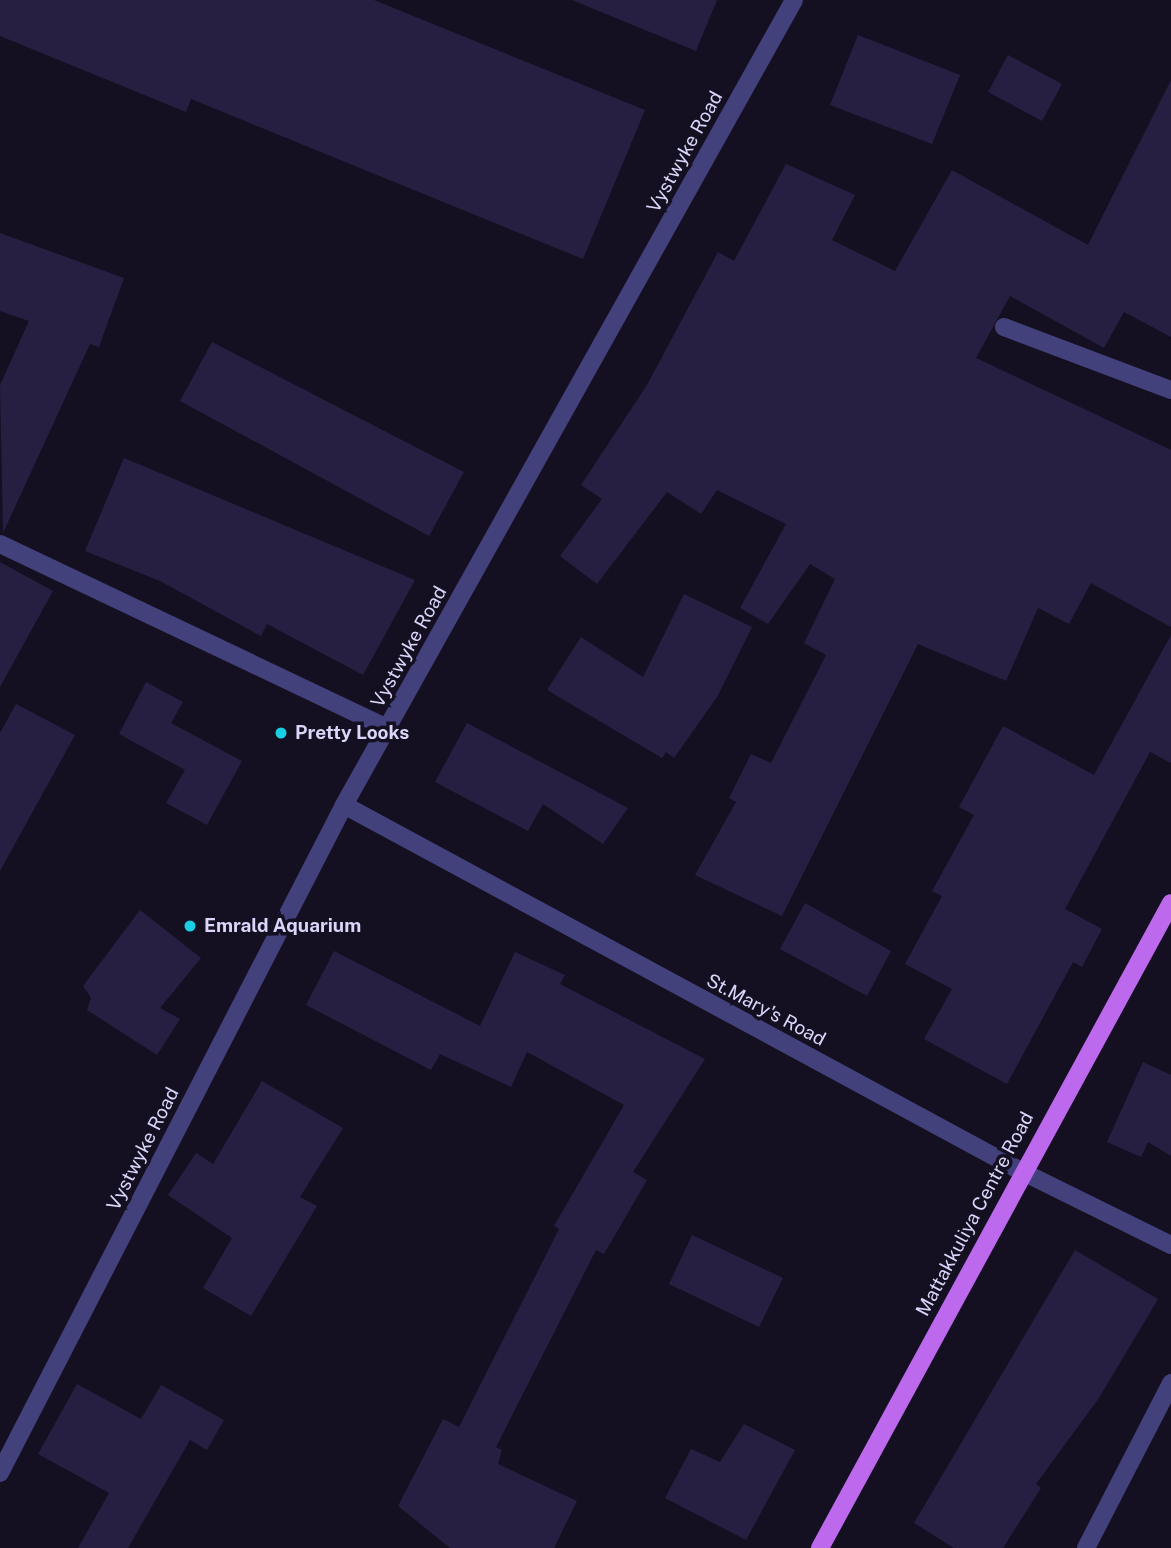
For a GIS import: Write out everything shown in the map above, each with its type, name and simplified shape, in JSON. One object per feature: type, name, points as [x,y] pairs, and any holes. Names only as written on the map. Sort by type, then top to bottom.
[{"type":"main road","name":"Mattakkuliya Centre Road","points":[[820,1548],[1021,1171],[1171,903]]},
{"type":"street","name":"Vystwyke Road","points":[[0,1473],[344,805],[794,0]]},
{"type":"street","points":[[1004,327],[1171,390]]},
{"type":"street","points":[[0,544],[387,728]]},
{"type":"street","name":"St.Mary's Road","points":[[344,805],[1021,1171],[1171,1245]]},
{"type":"street","points":[[1086,1548],[1171,1383]]},
{"type":"building","points":[[0,0],[374,0],[645,110],[583,259],[191,99],[186,112],[0,36]]},
{"type":"building","points":[[572,0],[717,0],[696,51]]},
{"type":"building","points":[[858,35],[960,75],[932,144],[830,105]]},
{"type":"building","points":[[1008,55],[1062,84],[1042,121],[988,92]]},
{"type":"building","points":[[1171,80],[1171,337],[1124,312],[1104,348],[1010,296],[976,358],[1171,450],[1171,627],[1091,583],[1069,624],[1038,608],[1006,681],[918,644],[782,916],[695,875],[736,802],[729,798],[751,754],[771,763],[826,655],[804,643],[835,579],[810,564],[768,624],[740,608],[786,524],[717,490],[701,514],[667,492],[597,584],[560,556],[602,499],[581,485],[647,385],[718,252],[734,261],[786,164],[855,195],[832,240],[895,271],[952,170],[1088,245]]},
{"type":"building","points":[[0,233],[124,278],[99,347],[90,344],[3,533],[0,385],[29,321],[0,311]]},
{"type":"building","points":[[212,342],[464,472],[429,536],[180,401]]},
{"type":"building","points":[[124,458],[415,580],[363,675],[267,624],[261,636],[160,581],[85,551]]},
{"type":"building","points":[[0,562],[53,591],[0,687]]},
{"type":"building","points":[[684,594],[752,627],[717,697],[674,758],[666,752],[662,758],[547,690],[581,637],[643,677]]},
{"type":"building","points":[[1171,635],[1171,763],[1150,752],[1065,909],[1102,929],[1082,967],[1073,962],[1007,1084],[924,1039],[952,989],[905,964],[942,896],[932,891],[974,815],[959,807],[1003,726],[1094,775]]},
{"type":"building","points":[[146,682],[183,702],[171,723],[242,761],[207,825],[166,803],[185,770],[119,734]]},
{"type":"building","points":[[16,704],[75,735],[0,871],[0,733]]},
{"type":"building","points":[[467,723],[628,808],[603,844],[543,804],[528,831],[435,782]]},
{"type":"building","points":[[805,903],[891,951],[867,996],[780,949]]},
{"type":"building","points":[[140,910],[201,958],[160,1008],[180,1019],[157,1055],[87,1010],[91,998],[83,986]]},
{"type":"building","points":[[334,951],[480,1026],[515,952],[565,975],[560,984],[705,1059],[633,1172],[647,1180],[604,1254],[596,1250],[496,1447],[502,1450],[498,1464],[577,1501],[554,1548],[450,1548],[398,1506],[443,1419],[459,1427],[559,1229],[554,1226],[624,1105],[527,1052],[511,1087],[440,1054],[431,1070],[306,1005]]},
{"type":"building","points":[[1143,1062],[1171,1075],[1171,1156],[1148,1142],[1141,1157],[1107,1142]]},
{"type":"building","points":[[262,1081],[343,1128],[300,1197],[317,1206],[251,1316],[203,1288],[232,1238],[168,1195],[196,1153],[213,1164]]},
{"type":"building","points":[[692,1235],[783,1278],[759,1327],[669,1284]]},
{"type":"building","points":[[1075,1250],[1158,1299],[1099,1398],[1036,1484],[1041,1488],[1003,1548],[954,1548],[914,1523]]},
{"type":"building","points":[[77,1384],[141,1419],[161,1385],[224,1420],[207,1450],[190,1440],[128,1548],[78,1548],[109,1493],[38,1454]]},
{"type":"building","points":[[744,1424],[795,1450],[746,1540],[665,1498],[691,1449],[720,1462]]},
{"type":"place","name":"Pretty Looks","points":[[281,733]]},
{"type":"place","name":"Emrald Aquarium","points":[[190,926]]}]
